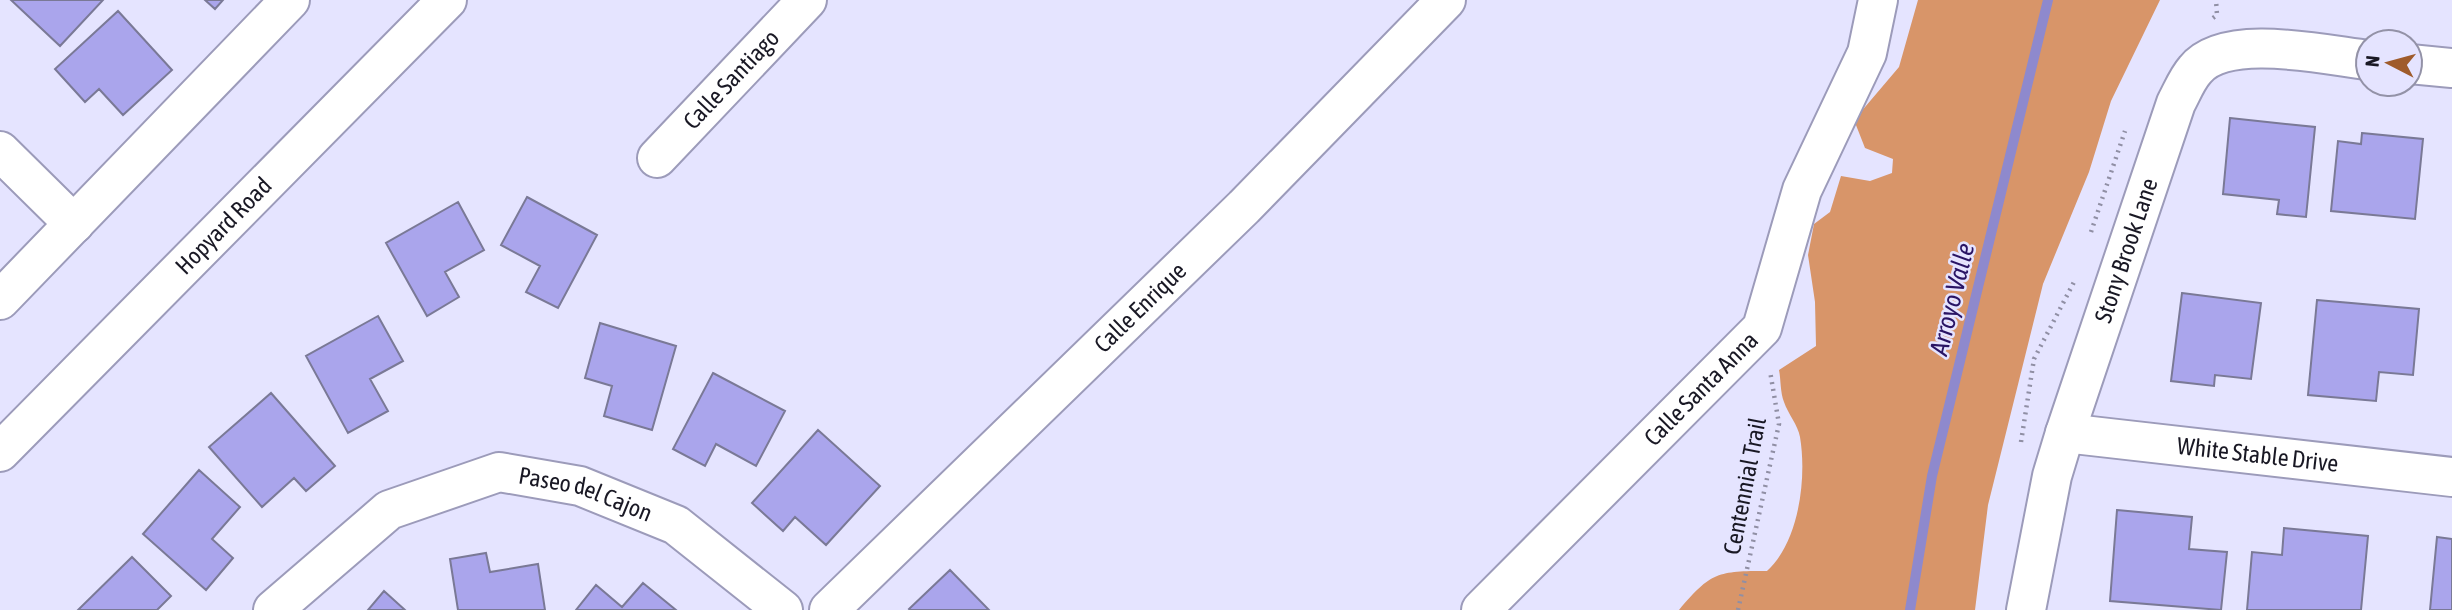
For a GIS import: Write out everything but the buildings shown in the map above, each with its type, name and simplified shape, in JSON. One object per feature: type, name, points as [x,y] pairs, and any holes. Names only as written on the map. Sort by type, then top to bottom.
[{"type":"street","points":[[0,300],[290,0]]},
{"type":"street","name":"Hopyard Road","points":[[0,452],[447,0]]},
{"type":"street","name":"Calle Santiago","points":[[657,158],[807,0]]},
{"type":"street","name":"Calle Enrique","points":[[829,610],[1244,207],[1446,0]]},
{"type":"street","name":"Calle Santa Anna","points":[[1481,610],[1762,327],[1802,190],[1867,52],[1878,0]]},
{"type":"street","name":"Stony Brook Lane","points":[[2026,610],[2052,476],[2065,433],[2176,103],[2196,68],[2224,51],[2259,48],[2354,58]]},
{"type":"street","points":[[2424,65],[2452,68]]},
{"type":"street","points":[[0,151],[74,224]]},
{"type":"street","name":"White Stable Drive","points":[[2065,433],[2452,477]]},
{"type":"street","name":"Paseo del Cajon","points":[[273,610],[389,510],[499,472],[580,486],[677,525],[783,610]]},
{"type":"path","name":"Centennial Trail","points":[[1738,610],[1779,424],[1762,327]]},
{"type":"shaded area","points":[[1918,0],[2160,0],[2111,101],[2089,172],[2043,284],[1988,505],[1975,610],[1679,610],[1699,588],[1717,576],[1767,571],[1787,544],[1798,509],[1802,453],[1799,433],[1783,398],[1779,370],[1816,346],[1815,302],[1808,255],[1814,224],[1830,212],[1841,176],[1870,181],[1892,173],[1893,159],[1865,148],[1854,120],[1899,67]]},
{"type":"waterway","name":"Arroyo Valle","points":[[1910,610],[1932,476],[2048,0]]}]
